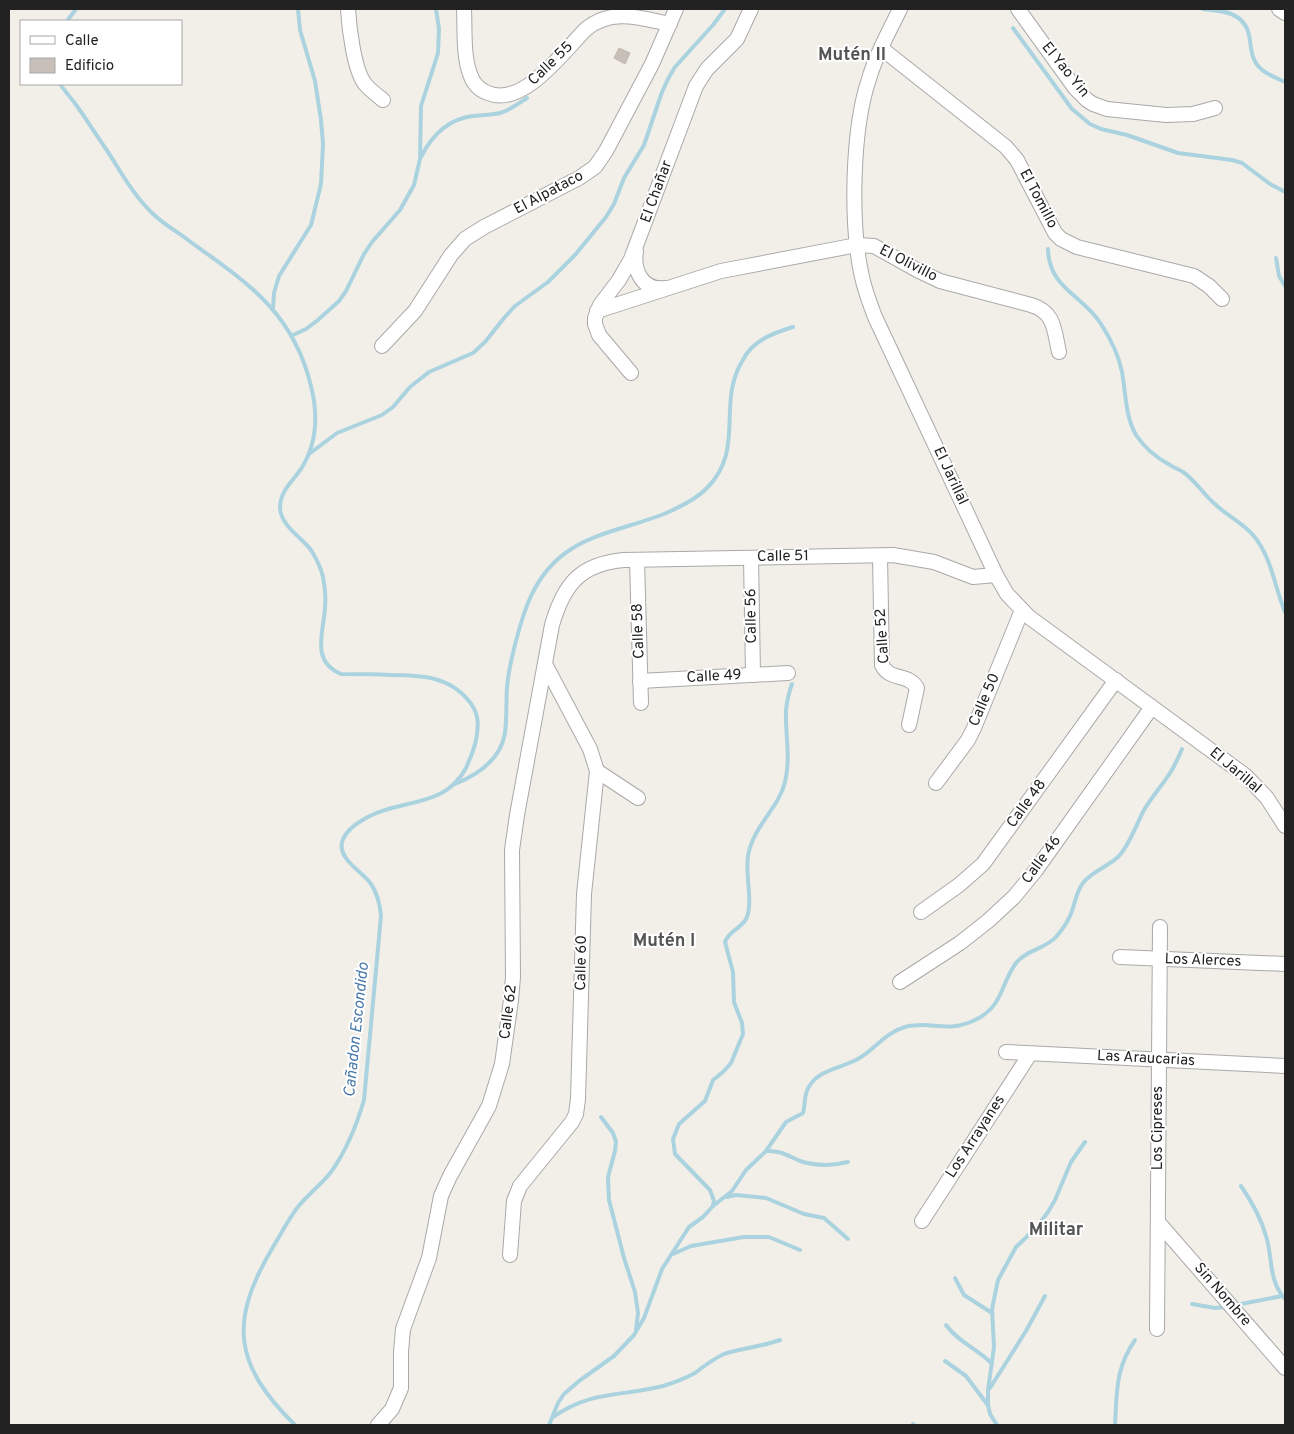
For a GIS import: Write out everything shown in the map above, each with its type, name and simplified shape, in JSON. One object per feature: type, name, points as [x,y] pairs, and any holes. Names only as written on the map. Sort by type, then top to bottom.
[{"type":"street","points":[[348,9],[356,61],[361,78],[383,100]]},
{"type":"street","name":"Calle 55","points":[[464,9],[470,74],[478,87],[484,92],[499,96],[516,93],[530,85],[586,29],[602,19],[612,16],[630,15],[670,24]]},
{"type":"street","name":"El Alpataco","points":[[382,346],[415,311],[450,255],[465,239],[484,227],[579,178],[595,167],[606,151],[652,64],[676,9]]},
{"type":"street","name":"El Chañar","points":[[597,311],[626,270],[696,86],[707,69],[736,38],[751,9]]},
{"type":"street","name":"El Jarillal","points":[[900,9],[881,48],[864,93],[857,142],[855,184],[857,245],[865,290],[875,317],[996,574],[1007,594],[1022,610],[1246,776],[1267,798],[1285,826]]},
{"type":"street","name":"El Yao Yin","points":[[1018,9],[1075,88],[1093,104],[1107,109],[1166,115],[1193,114],[1215,108]]},
{"type":"street","points":[[1279,9],[1285,12]]},
{"type":"street","name":"El Tomillo","points":[[881,48],[1006,147],[1016,160],[1051,226],[1061,239],[1077,248],[1194,276],[1209,286],[1222,300]]},
{"type":"street","name":"El Olivillo","points":[[597,311],[733,268],[857,245],[874,246],[940,281],[1043,309],[1053,324],[1059,352]]},
{"type":"street","points":[[636,246],[635,262],[641,278],[654,288],[668,288]]},
{"type":"street","points":[[597,311],[595,324],[599,335],[631,373]]},
{"type":"street","name":"Calle 51","points":[[573,581],[590,567],[601,563],[637,560],[893,555],[934,562],[974,577],[996,574]]},
{"type":"street","name":"Calle 52","points":[[880,556],[882,665],[887,673],[908,679],[915,685],[917,692],[909,725]]},
{"type":"street","name":"Calle 56","points":[[751,558],[754,675]]},
{"type":"street","name":"Calle 58","points":[[637,560],[641,703]]},
{"type":"street","name":"Calle 62","points":[[378,1425],[392,1409],[401,1388],[403,1329],[429,1258],[442,1196],[450,1176],[489,1106],[502,1064],[513,977],[512,850],[517,815],[555,613],[560,601],[573,581]]},
{"type":"street","name":"Calle 50","points":[[936,783],[960,752],[974,728],[1022,610]]},
{"type":"street","name":"Calle 60","points":[[510,1255],[516,1193],[524,1179],[572,1122],[578,1107],[584,894],[597,771],[590,749],[545,664]]},
{"type":"street","name":"Calle 49","points":[[640,681],[788,673]]},
{"type":"street","name":"Calle 48","points":[[921,912],[964,882],[983,864],[1116,680]]},
{"type":"street","name":"Calle 46","points":[[900,982],[960,943],[1014,897],[1036,870],[1152,707]]},
{"type":"street","points":[[597,771],[638,798]]},
{"type":"street","name":"Los Cipreses","points":[[1157,1329],[1160,927]]},
{"type":"street","name":"Los Alerces","points":[[1120,957],[1285,964]]},
{"type":"street","name":"Las Araucarias","points":[[1006,1052],[1285,1066]]},
{"type":"street","name":"Los Arrayanes","points":[[922,1221],[1030,1054]]},
{"type":"street","name":"Sin Nombre","points":[[1158,1222],[1285,1368]]},
{"type":"building","points":[[619,48],[630,53],[625,64],[614,58]]},
{"type":"waterway","points":[[68,20],[76,9]]},
{"type":"waterway","points":[[273,308],[274,293],[279,276],[311,225],[321,184],[323,144],[321,120],[315,81],[300,30],[298,9]]},
{"type":"waterway","points":[[291,336],[306,329],[339,301],[364,254],[400,210],[414,185],[420,159],[421,106],[438,53],[439,29],[436,9]]},
{"type":"waterway","points":[[309,454],[337,433],[382,415],[393,407],[410,387],[429,372],[473,353],[485,342],[515,306],[548,282],[575,255],[606,217],[614,204],[624,178],[644,145],[662,92],[675,67],[725,9]]},
{"type":"waterway","points":[[1203,9],[1229,13],[1243,22],[1249,34],[1251,52],[1256,63],[1265,72],[1285,82]]},
{"type":"waterway","points":[[1013,28],[1072,109],[1090,124],[1178,153],[1242,163],[1270,184],[1285,192]]},
{"type":"waterway","name":"Cañadon Escondido","points":[[61,85],[145,206],[160,220],[248,285],[279,318],[292,337],[303,360],[315,407],[315,429],[306,459],[284,492],[280,508],[281,514],[288,526],[311,550],[322,574],[325,600],[321,645],[325,662],[341,674],[412,676],[443,682],[452,686],[469,701],[475,710],[478,724],[473,751],[466,768],[456,782],[445,791],[432,797],[389,809],[361,821],[353,826],[343,839],[343,852],[346,858],[367,879],[373,888],[378,900],[381,916],[364,1100],[351,1137],[342,1155],[327,1177],[297,1208],[273,1247],[249,1297],[244,1320],[244,1341],[249,1361],[259,1382],[274,1403],[295,1425]]},
{"type":"waterway","points":[[421,157],[430,142],[448,124],[473,116],[500,113],[511,109],[527,98]]},
{"type":"waterway","points":[[1048,249],[1050,263],[1060,283],[1094,314],[1114,347],[1122,372],[1126,404],[1136,435],[1151,452],[1188,476],[1211,500],[1253,535],[1269,562],[1285,612]]},
{"type":"waterway","points":[[1276,258],[1279,276],[1285,286]]},
{"type":"waterway","points":[[455,784],[472,776],[487,765],[499,751],[503,742],[506,727],[508,677],[513,654],[527,605],[542,576],[556,561],[571,549],[587,540],[664,514],[702,493],[718,474],[725,460],[731,397],[740,365],[747,353],[757,343],[775,333],[793,327]]},
{"type":"waterway","points":[[713,1206],[714,1201],[710,1190],[675,1154],[673,1139],[679,1124],[705,1101],[713,1080],[731,1063],[743,1034],[742,1023],[734,1002],[733,972],[725,942],[747,917],[749,911],[747,863],[751,845],[760,826],[782,791],[785,782],[788,755],[786,710],[792,684]]},
{"type":"waterway","points":[[549,1425],[564,1394],[614,1356],[634,1335],[644,1318],[662,1269],[689,1227],[732,1191],[746,1170],[766,1151],[786,1122],[803,1113],[806,1092],[814,1080],[825,1073],[856,1060],[891,1033],[905,1027],[914,1025],[956,1026],[975,1020],[991,1009],[1016,963],[1025,955],[1047,944],[1056,937],[1068,921],[1078,891],[1083,883],[1091,875],[1115,860],[1123,851],[1144,810],[1170,773],[1182,749]]},
{"type":"waterway","points":[[601,1117],[613,1133],[616,1142],[608,1177],[609,1200],[635,1292],[638,1313],[636,1330]]},
{"type":"waterway","points":[[997,1425],[990,1414],[988,1390],[994,1347],[992,1309],[998,1280],[1016,1247],[1037,1227],[1048,1212],[1071,1162],[1085,1142]]},
{"type":"waterway","points":[[766,1151],[780,1152],[800,1161],[818,1165],[848,1162]]},
{"type":"waterway","points":[[1241,1186],[1262,1223],[1268,1244],[1273,1277],[1285,1299]]},
{"type":"waterway","points":[[727,1197],[736,1195],[766,1198],[804,1214],[824,1218],[848,1239]]},
{"type":"waterway","points":[[673,1254],[691,1246],[744,1237],[769,1237],[800,1250]]},
{"type":"waterway","points":[[955,1278],[964,1295],[992,1313]]},
{"type":"waterway","points":[[990,1388],[1026,1331],[1045,1296]]},
{"type":"waterway","points":[[1236,1305],[1282,1296]]},
{"type":"waterway","points":[[1192,1304],[1215,1308],[1226,1307]]},
{"type":"waterway","points":[[946,1325],[992,1364]]},
{"type":"waterway","points":[[553,1417],[567,1408],[594,1398],[663,1386],[684,1379],[724,1354],[780,1340]]},
{"type":"waterway","points":[[1115,1425],[1120,1371],[1128,1351],[1135,1340]]},
{"type":"waterway","points":[[945,1361],[966,1376],[987,1404]]},
{"type":"district","name":"Mutén II","points":[[852,55]]},
{"type":"district","name":"Mutén I","points":[[664,941]]},
{"type":"district","name":"Militar","points":[[1056,1230]]}]
